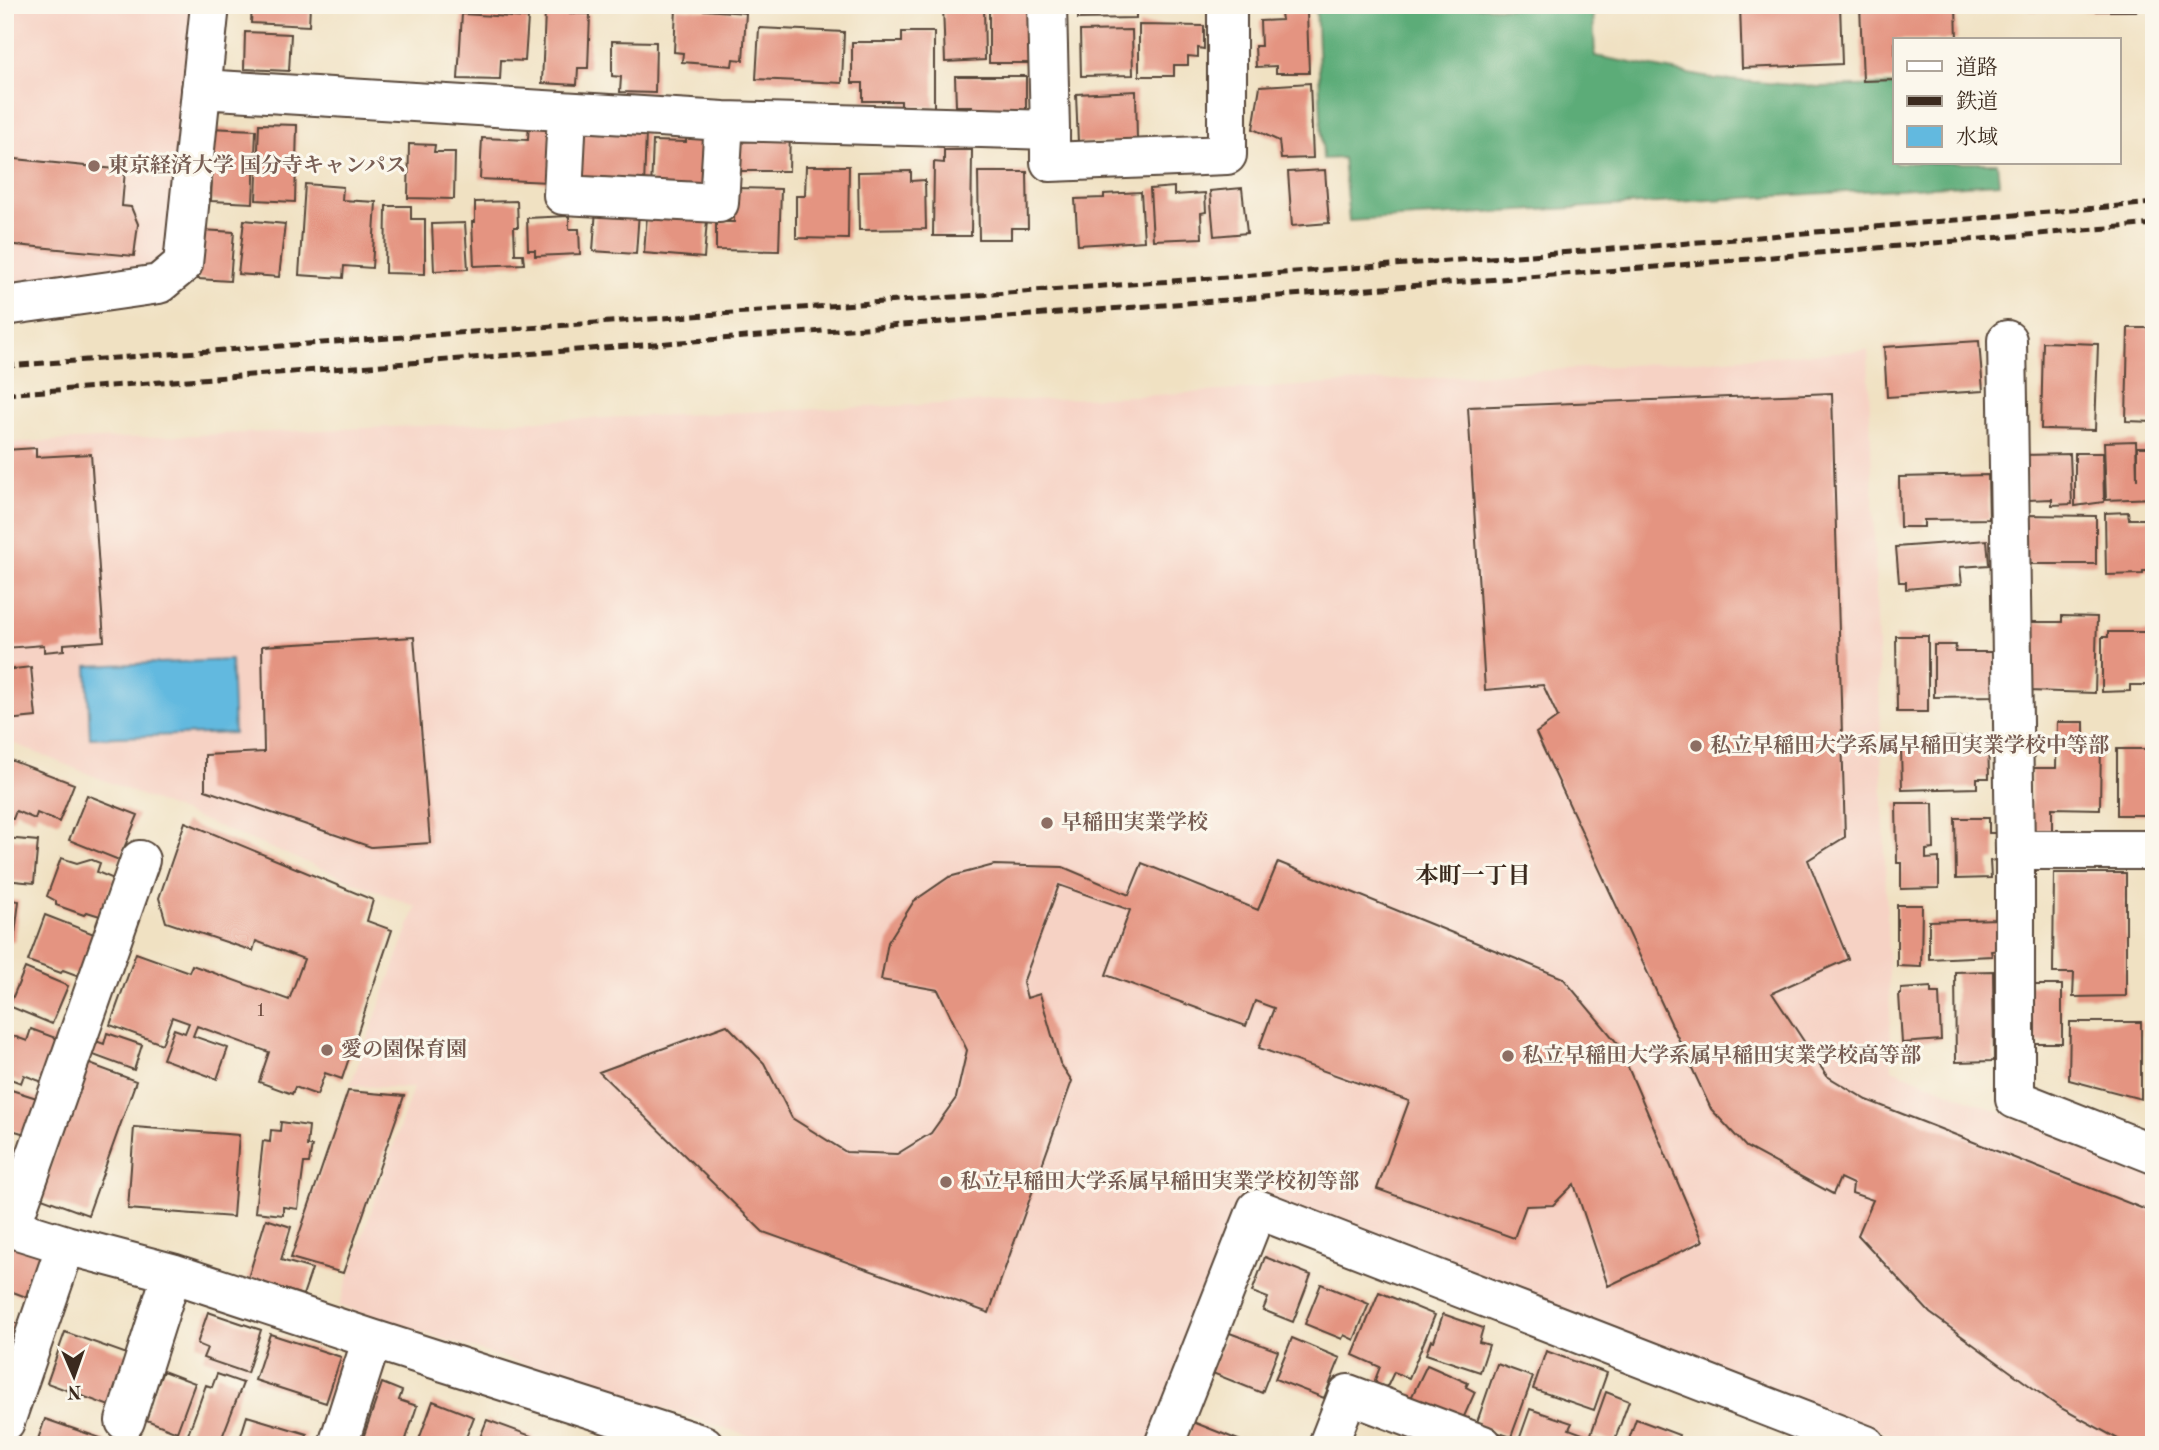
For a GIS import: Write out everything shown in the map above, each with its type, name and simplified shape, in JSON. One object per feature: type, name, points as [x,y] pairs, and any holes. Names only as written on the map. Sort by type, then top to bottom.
[{"type":"street","points":[[5,306],[159,284],[183,264],[210,5]]},
{"type":"street","points":[[1047,5],[1050,162],[1227,155],[1227,5]]},
{"type":"street","points":[[201,89],[724,121],[1050,130]]},
{"type":"street","points":[[567,113],[563,195],[693,202],[719,203],[724,121]]},
{"type":"street","points":[[2007,340],[2015,850],[2015,1099],[2154,1154]]},
{"type":"street","points":[[2015,850],[2154,850]]},
{"type":"street","points":[[140,860],[8,1226],[66,1245],[172,1273],[704,1445]]},
{"type":"street","points":[[1164,1445],[1257,1209],[1866,1445]]},
{"type":"street","points":[[5,1422],[66,1245]]},
{"type":"street","points":[[125,1421],[172,1273]]},
{"type":"street","points":[[338,1445],[372,1339]]},
{"type":"street","points":[[1328,1445],[1348,1394],[1483,1445]]},
{"type":"shaded area","name":"東京経済大学 国分寺キャンパス","points":[[5,5],[199,5],[177,240],[154,265],[5,286]]},
{"type":"shaded area","name":"早稲田実業学校","points":[[1868,350],[1892,1069],[2154,1174],[2154,1445],[1916,1445],[1251,1195],[1155,1445],[778,1445],[339,1306],[413,1088],[350,1086],[416,907],[5,740],[5,443],[1155,395]]},
{"type":"green space","points":[[1316,5],[1436,5],[1593,11],[1595,56],[1715,79],[1819,87],[1893,85],[1893,164],[1997,164],[1999,183],[1349,221],[1343,158],[1323,159]]},
{"type":"water","points":[[231,660],[234,733],[90,738],[87,666]]},
{"type":"building","points":[[252,5],[310,5],[309,26],[251,23]]},
{"type":"building","points":[[943,5],[984,5],[985,60],[945,62]]},
{"type":"building","points":[[989,5],[1029,5],[1029,63],[989,63]]},
{"type":"building","points":[[1078,5],[1136,5],[1136,18],[1078,19]]},
{"type":"building","points":[[1142,5],[1200,5],[1200,9],[1142,12]]},
{"type":"building","points":[[1740,5],[1840,5],[1842,64],[1742,68]]},
{"type":"building","points":[[1860,5],[1956,5],[1957,38],[1893,38],[1893,80],[1863,81]]},
{"type":"building","points":[[2031,5],[2137,5],[2137,11],[2030,11]]},
{"type":"building","points":[[676,8],[746,13],[743,60],[733,59],[732,66],[682,62],[683,53],[674,52]]},
{"type":"building","points":[[545,12],[590,14],[588,68],[578,68],[577,85],[542,83]]},
{"type":"building","points":[[1307,12],[1309,73],[1276,73],[1276,66],[1256,67],[1255,46],[1261,46],[1260,21],[1282,20],[1281,13]]},
{"type":"building","points":[[462,14],[528,18],[525,61],[501,60],[500,80],[458,79]]},
{"type":"building","points":[[1139,25],[1204,26],[1204,49],[1198,48],[1198,57],[1188,56],[1188,65],[1174,65],[1174,76],[1139,76]]},
{"type":"building","points":[[759,28],[844,32],[842,83],[756,79]]},
{"type":"building","points":[[1132,30],[1133,75],[1081,76],[1080,31]]},
{"type":"building","points":[[245,32],[291,34],[289,71],[244,69]]},
{"type":"building","points":[[902,32],[934,32],[934,107],[901,106],[901,101],[863,101],[863,83],[852,83],[852,42],[902,42]]},
{"type":"building","points":[[612,41],[656,42],[655,93],[620,92],[621,77],[612,76]]},
{"type":"building","points":[[955,76],[1026,76],[1026,117],[973,117],[972,106],[956,106]]},
{"type":"building","points":[[1310,83],[1313,158],[1281,159],[1279,141],[1253,129],[1260,86]]},
{"type":"building","points":[[1136,91],[1137,141],[1078,143],[1076,94]]},
{"type":"building","points":[[529,122],[552,124],[549,182],[480,179],[482,138],[528,140]]},
{"type":"building","points":[[259,124],[297,125],[295,202],[256,200]]},
{"type":"building","points":[[583,124],[646,133],[644,186],[580,183]]},
{"type":"building","points":[[208,128],[256,130],[253,203],[211,201],[212,178],[206,177]]},
{"type":"building","points":[[734,128],[790,129],[789,171],[733,171]]},
{"type":"building","points":[[687,129],[710,130],[708,190],[651,189],[653,141],[686,142]]},
{"type":"building","points":[[409,144],[435,145],[434,152],[455,152],[454,199],[408,198]]},
{"type":"building","points":[[944,150],[972,150],[971,236],[933,236],[934,162],[944,163]]},
{"type":"building","points":[[5,158],[125,170],[122,206],[131,207],[138,224],[134,256],[5,244]]},
{"type":"building","points":[[806,166],[849,166],[848,239],[796,238],[796,196],[805,196]]},
{"type":"building","points":[[1325,170],[1329,223],[1292,226],[1288,172]]},
{"type":"building","points":[[911,171],[911,181],[925,180],[926,229],[859,230],[858,172]]},
{"type":"building","points":[[978,172],[1027,172],[1028,228],[1011,228],[1011,239],[979,239]]},
{"type":"building","points":[[305,184],[343,187],[342,200],[376,202],[372,268],[344,266],[343,278],[299,275]]},
{"type":"building","points":[[1174,187],[1174,195],[1205,193],[1206,212],[1201,213],[1202,238],[1153,240],[1150,189]]},
{"type":"building","points":[[735,188],[781,189],[779,251],[716,250],[716,222],[734,222]]},
{"type":"building","points":[[1242,188],[1247,233],[1214,236],[1210,191]]},
{"type":"building","points":[[1141,192],[1144,241],[1078,245],[1075,199]]},
{"type":"building","points":[[517,201],[515,254],[523,254],[524,264],[474,266],[472,222],[475,222],[475,202]]},
{"type":"building","points":[[386,206],[411,206],[411,219],[425,219],[425,274],[385,273]]},
{"type":"building","points":[[596,209],[639,212],[636,254],[593,251]]},
{"type":"building","points":[[647,215],[707,220],[704,258],[644,253]]},
{"type":"building","points":[[569,216],[569,229],[579,229],[580,254],[535,256],[535,250],[528,250],[527,218]]},
{"type":"building","points":[[244,220],[285,224],[279,277],[238,274]]},
{"type":"building","points":[[465,223],[468,269],[434,271],[432,224]]},
{"type":"building","points":[[202,230],[234,232],[230,281],[198,279]]},
{"type":"building","points":[[2128,328],[2154,328],[2154,422],[2126,421]]},
{"type":"building","points":[[1979,341],[1983,391],[1887,397],[1884,347]]},
{"type":"building","points":[[2043,342],[2098,344],[2095,430],[2041,429]]},
{"type":"building","points":[[1832,393],[1845,837],[1808,860],[1848,959],[1772,993],[1827,1076],[1867,1100],[2154,1213],[2154,1445],[2129,1445],[2059,1407],[1930,1313],[1858,1235],[1873,1200],[1852,1193],[1853,1184],[1840,1178],[1833,1194],[1746,1147],[1711,1109],[1536,733],[1558,717],[1543,685],[1485,690],[1468,407]]},
{"type":"building","points":[[2136,441],[2137,480],[2137,447],[2154,447],[2154,498],[2106,500],[2104,442]]},
{"type":"building","points":[[36,448],[36,457],[91,454],[104,641],[64,644],[64,650],[44,652],[44,645],[5,648],[5,450]]},
{"type":"building","points":[[2075,453],[2103,453],[2104,502],[2075,506]]},
{"type":"building","points":[[2070,454],[2072,504],[2052,505],[2052,499],[2027,500],[2025,455]]},
{"type":"building","points":[[1988,475],[1989,519],[1924,520],[1924,527],[1900,527],[1899,477]]},
{"type":"building","points":[[2128,512],[2129,519],[2154,519],[2154,571],[2106,575],[2105,513]]},
{"type":"building","points":[[2023,515],[2096,516],[2096,564],[2023,564]]},
{"type":"building","points":[[1987,540],[1989,565],[1960,567],[1962,584],[1906,589],[1906,582],[1899,582],[1896,547]]},
{"type":"building","points":[[2062,616],[2097,617],[2095,693],[2028,691],[2029,622],[2062,622]]},
{"type":"building","points":[[2108,632],[2154,632],[2154,685],[2130,685],[2130,691],[2102,692],[2102,637],[2108,637]]},
{"type":"building","points":[[1896,636],[1928,636],[1928,712],[1897,712]]},
{"type":"building","points":[[414,637],[430,843],[371,847],[205,790],[205,755],[264,752],[262,646]]},
{"type":"building","points":[[1934,645],[1956,645],[1955,652],[1996,652],[1996,696],[1934,697]]},
{"type":"building","points":[[31,667],[36,717],[7,720],[5,670]]},
{"type":"building","points":[[2057,722],[2084,722],[2084,738],[2101,739],[2100,809],[2052,808],[2052,830],[2031,830],[2031,768],[2056,768]]},
{"type":"building","points":[[1988,736],[1989,778],[1977,778],[1977,788],[1902,790],[1901,747],[1925,747],[1924,738]]},
{"type":"building","points":[[2117,749],[2148,749],[2148,752],[2154,752],[2154,815],[2117,815]]},
{"type":"building","points":[[5,758],[74,784],[59,822],[37,813],[35,819],[16,811],[13,819],[5,818]]},
{"type":"building","points":[[87,795],[138,815],[119,860],[69,840]]},
{"type":"building","points":[[1896,803],[1933,803],[1934,849],[1926,850],[1926,859],[1939,858],[1939,888],[1901,889],[1901,863],[1897,863]]},
{"type":"building","points":[[1955,818],[1989,818],[1989,833],[1995,833],[1995,860],[1990,861],[1991,878],[1956,879]]},
{"type":"building","points":[[185,822],[373,900],[367,921],[392,930],[342,1079],[325,1073],[317,1095],[295,1087],[292,1094],[259,1082],[269,1052],[197,1026],[193,1036],[228,1048],[217,1079],[163,1059],[174,1029],[185,1033],[189,1023],[172,1017],[162,1044],[110,1025],[136,953],[189,972],[192,965],[289,1000],[304,959],[256,941],[253,951],[166,922],[159,898]]},
{"type":"building","points":[[5,838],[38,841],[34,883],[5,880]]},
{"type":"building","points":[[61,858],[77,863],[90,859],[100,863],[97,872],[114,879],[100,916],[87,912],[84,915],[56,905],[56,901],[47,896]]},
{"type":"building","points":[[1278,862],[1563,978],[1618,1044],[1703,1241],[1608,1286],[1574,1184],[1553,1205],[1526,1206],[1514,1238],[1377,1189],[1409,1101],[1259,1048],[1274,1008],[1255,1001],[1246,1026],[1106,975],[1130,910],[1059,885],[1023,983],[1027,998],[1040,994],[1060,1063],[1072,1081],[989,1313],[763,1232],[599,1072],[727,1025],[764,1063],[792,1118],[846,1152],[897,1154],[931,1133],[956,1098],[967,1050],[938,990],[881,980],[888,942],[914,901],[949,877],[994,865],[1063,867],[1129,895],[1142,863],[1258,910]]},
{"type":"building","points":[[2054,873],[2126,873],[2126,996],[2073,997],[2074,973],[2053,973]]},
{"type":"building","points":[[5,899],[19,901],[14,942],[5,941]]},
{"type":"building","points":[[1897,905],[1922,905],[1921,967],[1897,966]]},
{"type":"building","points":[[45,915],[94,934],[79,976],[63,970],[61,973],[28,961]]},
{"type":"building","points":[[1998,919],[1999,950],[1991,951],[1992,956],[1929,959],[1929,921]]},
{"type":"building","points":[[25,968],[68,986],[52,1024],[9,1006]]},
{"type":"building","points":[[1993,971],[1994,1061],[1956,1062],[1955,972]]},
{"type":"building","points":[[2026,985],[2062,985],[2062,1043],[2026,1043]]},
{"type":"building","points":[[1931,987],[1931,993],[1939,993],[1941,1040],[1902,1043],[1901,989]]},
{"type":"building","points":[[2070,1022],[2141,1022],[2141,1099],[2069,1080]]},
{"type":"building","points":[[31,1029],[61,1040],[45,1083],[24,1075],[21,1083],[5,1077],[5,1033],[27,1041]]},
{"type":"building","points":[[107,1033],[142,1045],[134,1070],[88,1053],[93,1040],[104,1044]]},
{"type":"building","points":[[87,1063],[136,1081],[88,1215],[39,1197]]},
{"type":"building","points":[[5,1088],[43,1100],[32,1136],[5,1128]]},
{"type":"building","points":[[348,1091],[404,1096],[343,1273],[291,1258]]},
{"type":"building","points":[[281,1122],[309,1126],[307,1146],[312,1146],[309,1163],[304,1163],[298,1209],[283,1207],[283,1215],[255,1212],[263,1141],[270,1142],[271,1130],[280,1131]]},
{"type":"building","points":[[134,1127],[239,1135],[233,1217],[128,1209]]},
{"type":"building","points":[[266,1219],[291,1227],[281,1260],[312,1269],[303,1295],[248,1278]]},
{"type":"building","points":[[7,1242],[46,1255],[38,1294],[28,1290],[26,1297],[5,1289]]},
{"type":"building","points":[[1265,1257],[1311,1275],[1293,1322],[1263,1310],[1268,1298],[1252,1292]]},
{"type":"building","points":[[1321,1284],[1369,1304],[1354,1340],[1344,1335],[1342,1339],[1305,1324]]},
{"type":"building","points":[[1379,1292],[1435,1315],[1409,1378],[1394,1372],[1385,1387],[1377,1384],[1375,1380],[1380,1367],[1353,1355]]},
{"type":"building","points":[[208,1312],[261,1330],[247,1373],[203,1358],[207,1348],[197,1344]]},
{"type":"building","points":[[1443,1314],[1483,1328],[1479,1342],[1489,1345],[1480,1372],[1426,1354],[1431,1340],[1434,1341]]},
{"type":"building","points":[[5,1320],[19,1324],[10,1349],[5,1347]]},
{"type":"building","points":[[65,1332],[130,1355],[112,1407],[47,1383]]},
{"type":"building","points":[[1227,1332],[1278,1351],[1262,1393],[1210,1372]]},
{"type":"building","points":[[270,1334],[341,1357],[326,1403],[255,1380]]},
{"type":"building","points":[[1292,1338],[1340,1358],[1324,1398],[1275,1379]]},
{"type":"building","points":[[1546,1351],[1607,1373],[1594,1410],[1533,1389]]},
{"type":"building","points":[[1497,1364],[1533,1377],[1511,1437],[1476,1425]]},
{"type":"building","points":[[1427,1365],[1468,1383],[1466,1387],[1475,1392],[1462,1421],[1411,1398]]},
{"type":"building","points":[[163,1371],[195,1383],[177,1432],[144,1419]]},
{"type":"building","points":[[217,1374],[243,1383],[219,1445],[198,1445],[186,1440],[206,1385],[212,1387]]},
{"type":"building","points":[[382,1383],[402,1391],[399,1400],[417,1406],[404,1445],[361,1444]]},
{"type":"building","points":[[1606,1392],[1629,1401],[1614,1442],[1591,1434]]},
{"type":"building","points":[[433,1401],[474,1417],[463,1445],[417,1445]]},
{"type":"building","points":[[1530,1409],[1572,1423],[1569,1429],[1604,1442],[1604,1445],[1534,1445],[1519,1440]]},
{"type":"building","points":[[247,1416],[307,1434],[304,1445],[238,1445]]},
{"type":"building","points":[[45,1419],[106,1440],[105,1445],[36,1445]]},
{"type":"building","points":[[1636,1419],[1679,1435],[1675,1445],[1627,1445]]},
{"type":"building","points":[[487,1420],[534,1437],[531,1445],[477,1445]]},
{"type":"building","points":[[1193,1422],[1251,1445],[1185,1445]]},
{"type":"building","points":[[547,1438],[572,1439],[579,1445],[544,1445]]},
{"type":"railway","points":[[5,366],[1653,246],[2154,203]]},
{"type":"railway","points":[[5,394],[1656,267],[2154,224]]},
{"type":"place","name":"東京経済大学 国分寺キャンパス","points":[[94,166]]},
{"type":"place","name":"私立早稲田大学系属早稲田実業学校中等部","points":[[1696,746]]},
{"type":"place","name":"早稲田実業学校","points":[[1047,823]]},
{"type":"place","name":"愛の園保育園","points":[[327,1050]]},
{"type":"place","name":"私立早稲田大学系属早稲田実業学校高等部","points":[[1508,1056]]},
{"type":"place","name":"私立早稲田大学系属早稲田実業学校初等部","points":[[946,1182]]},
{"type":"district","name":"本町一丁目","points":[[1473,876]]}]
